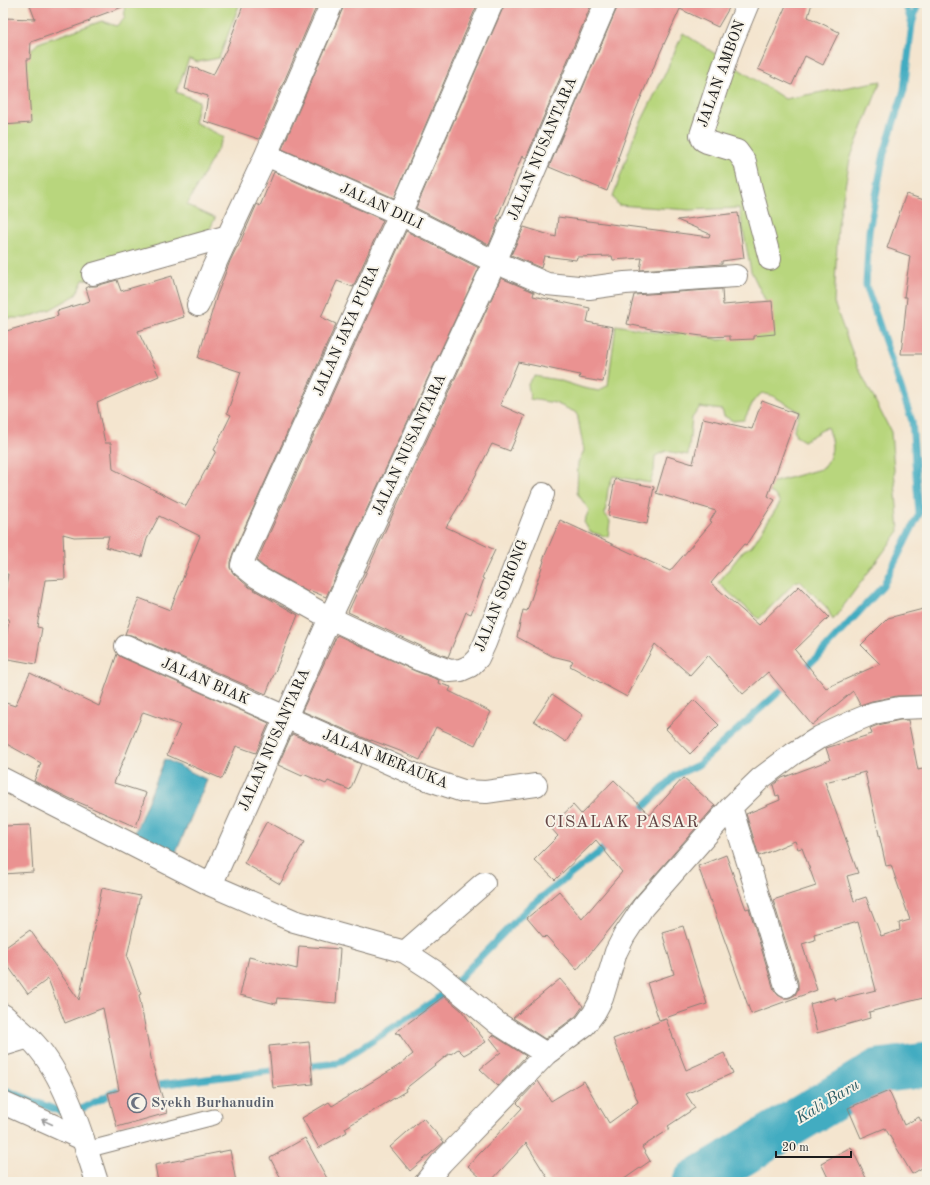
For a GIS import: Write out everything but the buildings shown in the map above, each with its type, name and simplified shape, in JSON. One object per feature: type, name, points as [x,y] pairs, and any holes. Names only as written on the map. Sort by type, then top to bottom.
[{"type":"street","points":[[198,305],[266,155],[332,3]]},
{"type":"street","name":"JALAN JAYA PURA","points":[[330,618],[257,577],[242,566],[244,558],[400,214],[492,3]]},
{"type":"street","name":"JALAN NUSANTARA","points":[[211,885],[330,618],[495,262],[606,3]]},
{"type":"street","name":"JALAN AMBON","points":[[748,3],[731,44],[701,135],[703,140],[707,142],[737,152],[744,162],[770,260]]},
{"type":"street","name":"JALAN DILI","points":[[266,155],[400,214],[495,262],[547,284],[589,288],[736,276]]},
{"type":"street","points":[[93,274],[228,236]]},
{"type":"street","name":"JALAN SORONG","points":[[330,618],[420,660],[450,670],[460,670],[470,666],[478,658],[485,643],[543,494]]},
{"type":"street","name":"JALAN BIAK","points":[[126,646],[285,718]]},
{"type":"street","points":[[426,1182],[441,1163],[546,1054],[585,1025],[590,1019],[602,998],[616,952],[624,936],[643,907],[731,807],[761,778],[793,754],[852,722],[874,713],[898,708],[927,707]]},
{"type":"street","name":"JALAN MERAUKA","points":[[285,718],[418,776],[462,791],[486,792],[536,785]]},
{"type":"street","points":[[3,778],[211,885],[294,921],[405,952],[434,971],[497,1023],[546,1054]]},
{"type":"street","points":[[731,807],[786,986]]},
{"type":"street","points":[[405,952],[484,883]]},
{"type":"street","points":[[3,1015],[29,1037],[44,1056],[60,1084],[82,1138],[97,1182]]},
{"type":"street","points":[[3,1045],[29,1037]]},
{"type":"street","points":[[3,1103],[82,1138]]},
{"type":"lane","points":[[82,1138],[214,1117]]},
{"type":"green space","points":[[240,3],[219,58],[198,62],[189,59],[176,92],[199,101],[194,122],[224,137],[187,205],[215,218],[199,253],[83,280],[76,295],[51,309],[26,318],[4,318],[3,124],[24,58],[38,43],[102,21],[116,26],[125,18],[124,4]]},
{"type":"green space","points":[[683,33],[785,99],[881,81],[850,159],[838,225],[834,303],[857,365],[891,432],[899,531],[833,620],[827,608],[800,581],[795,582],[759,619],[718,583],[744,550],[752,546],[780,503],[774,494],[769,492],[771,483],[824,468],[830,457],[832,448],[827,427],[804,441],[796,436],[794,429],[800,412],[773,396],[762,393],[754,400],[744,420],[733,421],[724,416],[722,410],[700,407],[692,418],[688,455],[666,451],[655,456],[654,471],[650,483],[613,476],[608,489],[605,514],[610,521],[608,537],[590,532],[584,522],[589,510],[577,493],[578,462],[584,451],[577,413],[555,403],[530,399],[528,384],[534,376],[558,380],[583,388],[599,391],[608,385],[616,325],[667,334],[691,333],[719,340],[754,336],[768,332],[767,304],[751,271],[739,208],[689,210],[618,205],[613,197],[635,134],[665,74]]},
{"type":"water","points":[[165,759],[207,780],[174,857],[133,837]]},
{"type":"waterway","points":[[905,3],[912,24]]},
{"type":"waterway","points":[[801,672],[821,653],[883,586],[919,514],[912,421],[866,285],[869,231],[884,153],[904,90],[912,24],[918,3]]},
{"type":"waterway","points":[[637,814],[676,775],[698,765],[789,683]]},
{"type":"waterway","points":[[303,1067],[338,1063],[437,999],[452,986],[529,907],[609,843]]},
{"type":"waterway","name":"Kali Baru","points":[[695,1182],[879,1071],[927,1065]]},
{"type":"waterway","points":[[151,1086],[279,1070]]},
{"type":"waterway","points":[[3,1089],[69,1115],[117,1091]]},
{"type":"place","name":"Syekh Burhanudin","points":[[137,1103]]},
{"type":"district","name":"CISALAK PASAR","points":[[622,822]]}]
